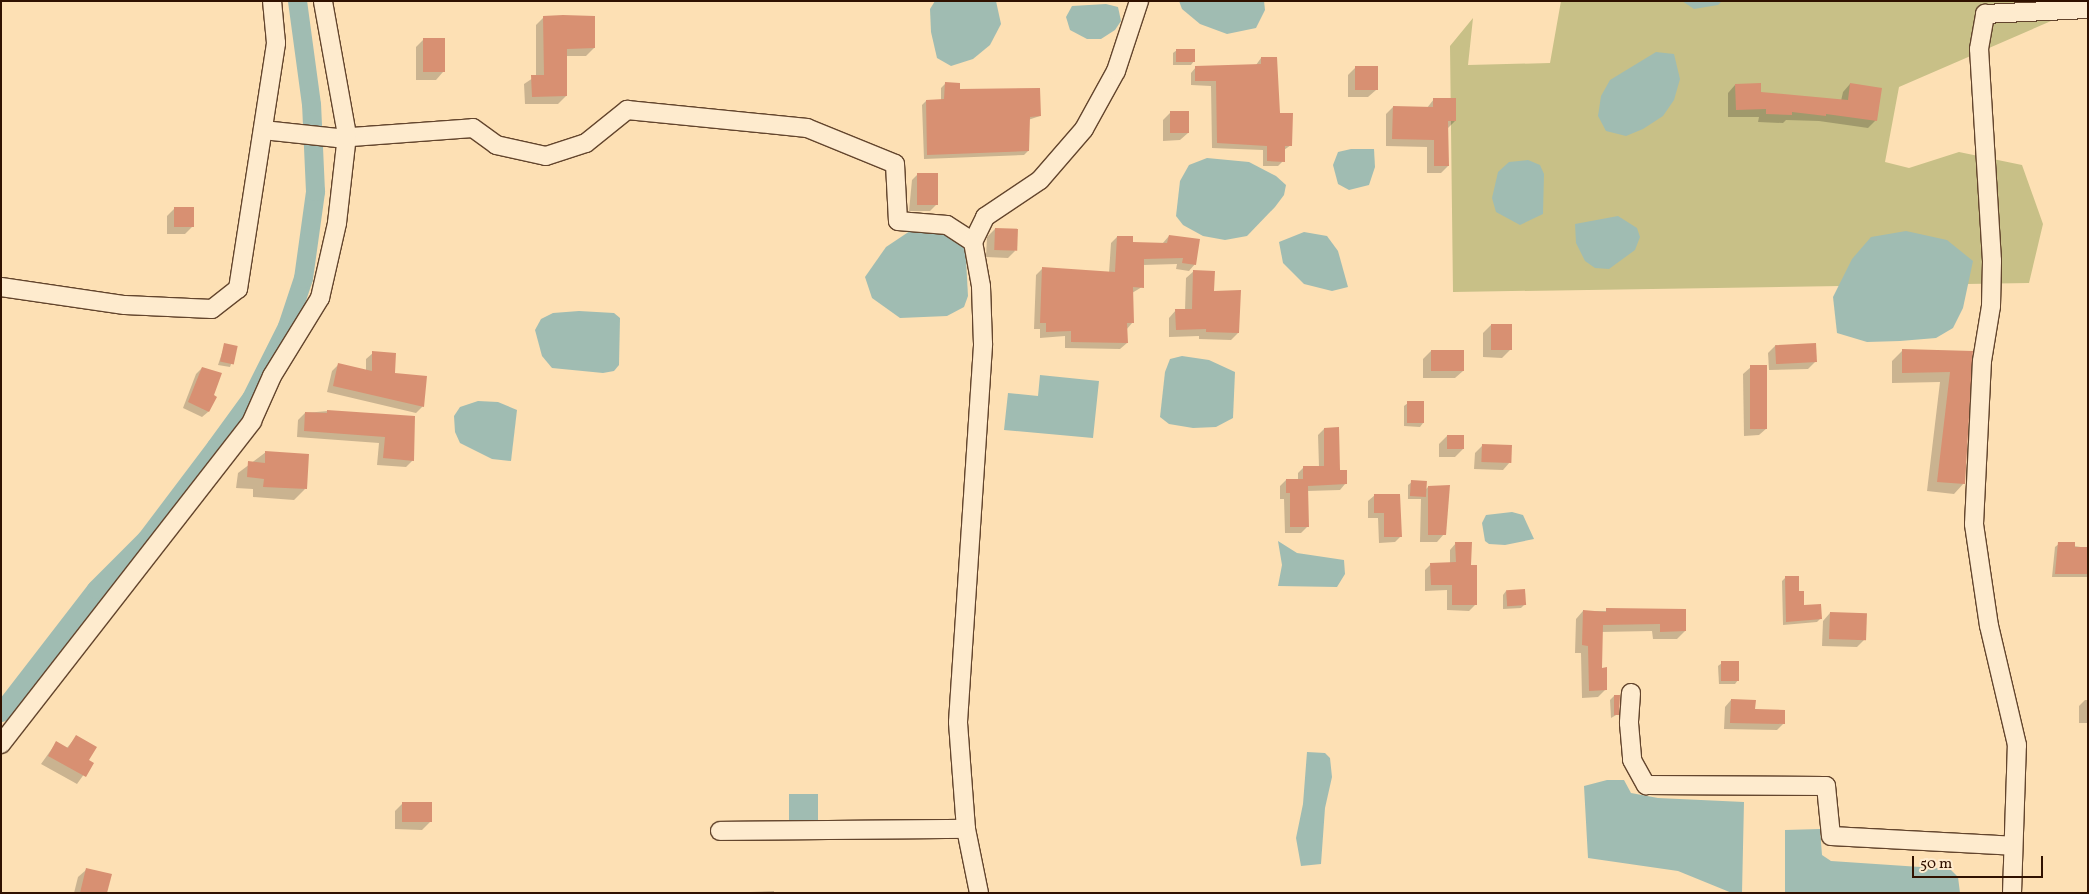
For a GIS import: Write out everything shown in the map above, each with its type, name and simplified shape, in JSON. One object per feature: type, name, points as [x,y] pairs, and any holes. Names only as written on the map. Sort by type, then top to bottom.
[{"type":"street","points":[[1,287],[126,304],[212,309],[238,289],[276,44],[272,1]]},
{"type":"street","points":[[1,744],[252,421],[272,376],[320,298],[338,222],[342,137],[322,1]]},
{"type":"street","points":[[979,893],[966,829],[958,722],[983,344],[981,286],[973,242],[985,218],[1040,180],[1084,129],[1116,70],[1139,1]]},
{"type":"street","points":[[2012,893],[2016,745],[1989,626],[1974,524],[1982,361],[1991,306],[1992,261],[1979,49],[1984,14],[2088,9]]},
{"type":"street","points":[[264,130],[342,137],[473,128],[496,145],[546,156],[586,143],[627,110],[807,128],[896,164],[898,221],[947,225],[973,242]]},
{"type":"street","points":[[1631,693],[1629,723],[1632,760],[1646,785],[1826,786],[1831,836],[2013,846]]},
{"type":"street","points":[[720,831],[966,829]]},
{"type":"shaded area","points":[[1561,1],[2088,1],[2088,5],[1899,87],[1885,162],[1909,168],[1959,152],[2022,165],[2043,224],[2029,283],[1453,292],[1450,46],[1473,18],[1468,65],[1550,63]]},
{"type":"water","points":[[935,1],[996,1],[1001,24],[990,45],[973,59],[951,66],[937,58],[931,32],[930,9]]},
{"type":"water","points":[[1179,1],[1264,1],[1265,10],[1256,28],[1227,34],[1200,24],[1182,9]]},
{"type":"water","points":[[1682,1],[1722,1],[1718,5],[1694,9]]},
{"type":"water","points":[[1106,4],[1118,7],[1121,21],[1115,30],[1101,39],[1087,39],[1070,30],[1066,17],[1072,6]]},
{"type":"water","points":[[1656,52],[1674,54],[1680,79],[1674,100],[1663,116],[1643,129],[1626,136],[1606,131],[1598,116],[1601,96],[1610,80]]},
{"type":"water","points":[[1351,149],[1374,149],[1375,167],[1369,185],[1349,190],[1338,184],[1333,165],[1338,152]]},
{"type":"water","points":[[1207,158],[1249,162],[1276,176],[1286,185],[1284,195],[1275,207],[1247,236],[1225,240],[1203,236],[1183,225],[1176,216],[1180,181],[1189,165]]},
{"type":"water","points":[[1528,160],[1540,165],[1544,174],[1543,214],[1520,225],[1496,212],[1492,198],[1498,172],[1509,162]]},
{"type":"water","points":[[1618,216],[1637,228],[1640,237],[1635,250],[1609,269],[1595,268],[1585,261],[1576,243],[1575,224]]},
{"type":"water","points":[[913,229],[942,233],[965,241],[968,296],[964,307],[947,316],[900,318],[872,298],[865,277],[886,247]]},
{"type":"water","points":[[1906,231],[1947,240],[1973,261],[1963,308],[1953,328],[1936,338],[1900,341],[1867,342],[1837,333],[1833,297],[1852,259],[1871,237]]},
{"type":"water","points":[[1304,232],[1327,236],[1338,251],[1348,287],[1332,291],[1304,284],[1283,263],[1279,242]]},
{"type":"water","points":[[579,311],[614,313],[620,318],[619,365],[614,371],[603,373],[552,368],[542,356],[535,330],[541,319],[553,313]]},
{"type":"water","points":[[1182,356],[1209,360],[1235,372],[1233,418],[1216,427],[1193,428],[1169,424],[1160,417],[1165,372],[1170,359]]},
{"type":"water","points":[[1040,375],[1099,381],[1093,438],[1004,430],[1008,393],[1038,396]]},
{"type":"water","points":[[478,401],[498,402],[517,410],[511,461],[492,459],[460,443],[455,432],[454,416],[460,407]]},
{"type":"water","points":[[1512,512],[1523,515],[1534,539],[1505,545],[1489,544],[1485,541],[1482,523],[1486,515]]},
{"type":"water","points":[[1278,541],[1297,553],[1344,560],[1345,574],[1337,587],[1278,586],[1282,565]]},
{"type":"water","points":[[1307,752],[1325,753],[1330,758],[1332,777],[1325,808],[1321,864],[1301,866],[1296,838],[1303,804]]},
{"type":"water","points":[[1607,780],[1624,780],[1631,793],[1658,798],[1744,802],[1742,893],[1732,893],[1678,871],[1588,858],[1584,786]]},
{"type":"water","points":[[789,794],[818,794],[818,826],[789,826]]},
{"type":"water","points":[[1820,829],[1822,855],[1831,861],[1950,869],[1958,877],[1960,893],[1785,893],[1785,830]]},
{"type":"building","points":[[543,16],[595,16],[595,48],[567,49],[567,96],[532,97],[531,75],[544,75]]},
{"type":"building","points":[[423,38],[445,38],[445,72],[423,72]]},
{"type":"building","points":[[1176,49],[1195,49],[1195,62],[1176,62]]},
{"type":"building","points":[[1261,57],[1277,57],[1280,113],[1293,113],[1292,146],[1285,146],[1285,162],[1267,161],[1267,146],[1217,143],[1216,81],[1195,81],[1195,66],[1261,64]]},
{"type":"building","points":[[1355,66],[1378,66],[1378,90],[1355,90]]},
{"type":"building","points":[[945,82],[960,83],[960,89],[1040,88],[1041,116],[1030,117],[1029,151],[927,155],[926,100],[944,99]]},
{"type":"building","points":[[1761,83],[1761,92],[1848,100],[1850,83],[1882,88],[1877,121],[1826,114],[1826,116],[1792,112],[1792,115],[1766,114],[1766,109],[1736,110],[1735,84]]},
{"type":"building","points":[[1433,98],[1456,98],[1456,121],[1448,121],[1449,166],[1434,166],[1434,140],[1392,139],[1393,106],[1433,107]]},
{"type":"building","points":[[1170,111],[1189,111],[1189,133],[1170,133]]},
{"type":"building","points":[[917,173],[938,173],[938,205],[917,205]]},
{"type":"building","points":[[174,207],[194,207],[194,227],[174,227]]},
{"type":"building","points":[[995,228],[1018,229],[1017,251],[994,250]]},
{"type":"building","points":[[1169,235],[1200,239],[1196,265],[1182,263],[1183,258],[1144,259],[1144,288],[1133,287],[1134,323],[1127,323],[1128,343],[1071,342],[1071,331],[1046,332],[1046,323],[1040,323],[1042,267],[1115,272],[1117,236],[1133,236],[1133,242],[1167,243]]},
{"type":"building","points":[[1193,270],[1215,271],[1214,291],[1241,290],[1239,333],[1206,332],[1206,329],[1176,330],[1175,309],[1192,309]]},
{"type":"building","points":[[1491,324],[1512,324],[1512,350],[1491,350]]},
{"type":"building","points":[[224,343],[238,346],[234,364],[220,362]]},
{"type":"building","points":[[1816,343],[1817,362],[1776,364],[1775,345]]},
{"type":"building","points":[[1902,349],[1973,351],[1965,484],[1937,482],[1950,372],[1902,373]]},
{"type":"building","points":[[1431,350],[1464,350],[1464,371],[1431,371]]},
{"type":"building","points":[[372,351],[396,353],[395,373],[427,376],[424,407],[333,386],[338,363],[372,371]]},
{"type":"building","points":[[1750,365],[1767,365],[1767,429],[1750,429]]},
{"type":"building","points":[[202,367],[222,373],[214,395],[217,397],[209,412],[188,402]]},
{"type":"building","points":[[1407,401],[1424,401],[1424,423],[1407,423]]},
{"type":"building","points":[[327,410],[415,416],[414,461],[383,458],[385,437],[304,431],[305,412],[327,413]]},
{"type":"building","points":[[1339,427],[1340,470],[1347,470],[1347,484],[1308,486],[1309,527],[1290,527],[1290,493],[1286,493],[1286,479],[1303,479],[1303,466],[1324,466],[1324,428]]},
{"type":"building","points":[[1447,435],[1464,435],[1464,449],[1447,449]]},
{"type":"building","points":[[1482,444],[1512,445],[1511,463],[1481,462]]},
{"type":"building","points":[[265,451],[309,454],[307,489],[263,487],[264,479],[247,477],[248,461],[265,463]]},
{"type":"building","points":[[1411,480],[1427,481],[1426,497],[1410,496]]},
{"type":"building","points":[[1450,485],[1446,535],[1428,535],[1428,486]]},
{"type":"building","points":[[1374,494],[1400,494],[1402,537],[1384,537],[1384,513],[1374,513]]},
{"type":"building","points":[[1455,542],[1472,542],[1471,565],[1477,565],[1477,605],[1452,605],[1452,585],[1431,585],[1430,563],[1456,562]]},
{"type":"building","points":[[2058,542],[2075,542],[2075,547],[2088,547],[2088,574],[2055,574]]},
{"type":"building","points":[[1785,576],[1799,576],[1799,591],[1804,591],[1804,605],[1821,604],[1822,619],[1786,622]]},
{"type":"building","points":[[1525,589],[1526,605],[1507,606],[1506,590]]},
{"type":"building","points":[[1606,608],[1686,609],[1686,631],[1660,632],[1660,624],[1603,625],[1602,668],[1607,667],[1607,690],[1589,691],[1588,646],[1582,645],[1583,610],[1606,612]]},
{"type":"building","points":[[1830,612],[1867,613],[1866,640],[1829,639]]},
{"type":"building","points":[[1721,661],[1739,661],[1739,681],[1721,681]]},
{"type":"building","points":[[1614,695],[1620,695],[1619,715],[1614,715]]},
{"type":"building","points":[[1731,699],[1756,700],[1755,709],[1785,710],[1785,724],[1730,723]]},
{"type":"building","points":[[76,735],[97,747],[89,760],[94,763],[86,777],[48,756],[56,741],[68,748]]},
{"type":"building","points":[[402,802],[432,802],[432,822],[402,822]]},
{"type":"building","points":[[86,868],[112,874],[107,893],[80,893]]},
{"type":"waterway","points":[[1,712],[96,589],[146,539],[216,446],[251,398],[287,326],[303,278],[315,191],[311,104],[297,1]]}]
